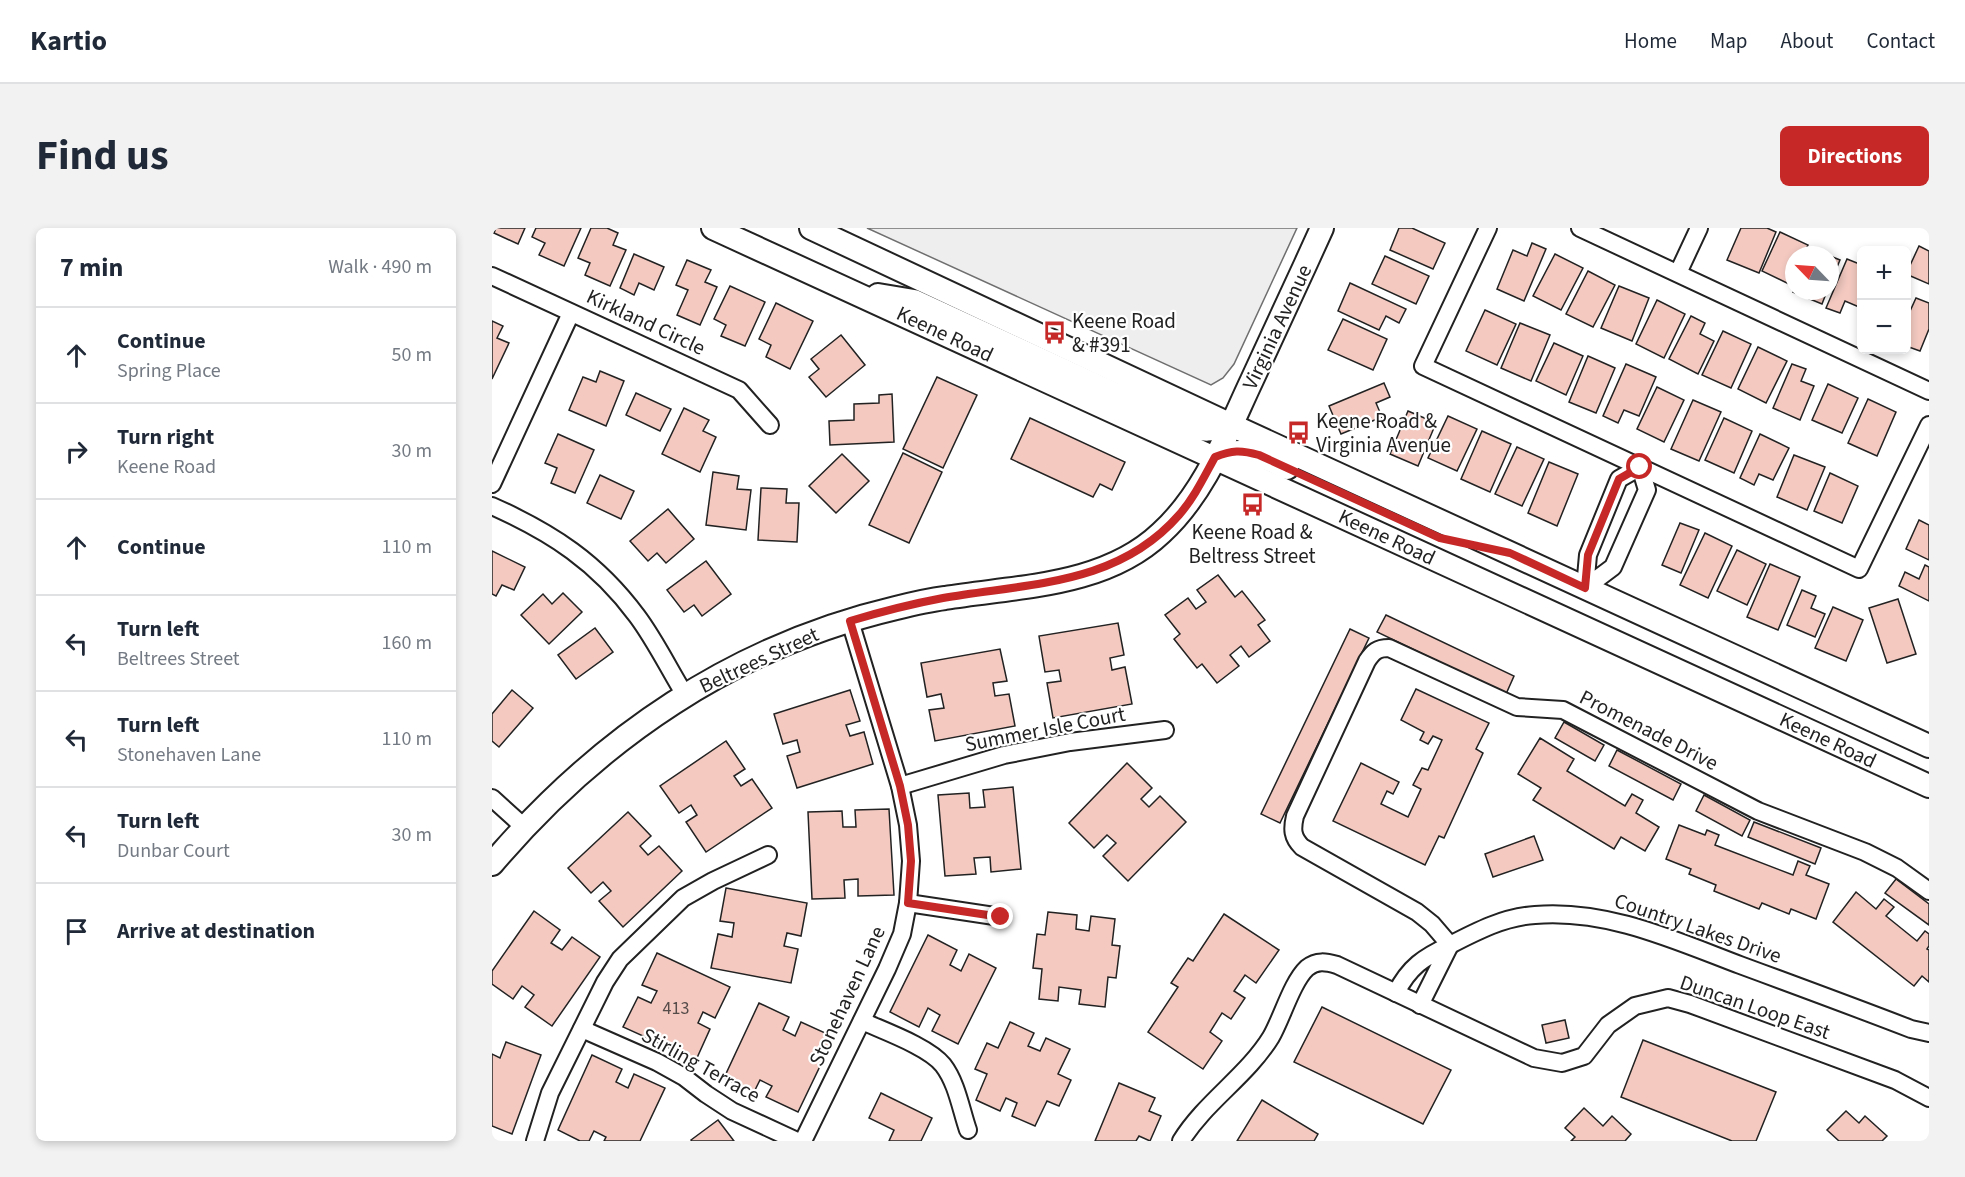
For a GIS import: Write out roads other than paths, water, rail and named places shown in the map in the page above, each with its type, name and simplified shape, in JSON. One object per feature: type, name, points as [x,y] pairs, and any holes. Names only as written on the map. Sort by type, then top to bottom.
[{"type":"main road","name":"Keene Road","points":[[713,228],[1929,786]]},
{"type":"main road","name":"Keene Road","points":[[811,228],[1231,425],[1929,746]]},
{"type":"main road","name":"Virginia Avenue","points":[[1231,425],[1322,228]]},
{"type":"main road","points":[[846,289],[914,301],[1184,426],[1198,430],[1215,430],[1231,425]]},
{"type":"main road","name":"Beltrees Street","points":[[492,864],[524,827],[568,783],[626,735],[685,695],[736,667],[788,643],[850,621],[943,598],[1063,580],[1093,572],[1138,550],[1179,515],[1197,491],[1231,425]]},
{"type":"main road","points":[[1215,457],[1231,451],[1259,455],[1440,538],[1510,553]]},
{"type":"street","points":[[1488,228],[1423,366],[1859,568],[1929,425]]},
{"type":"street","points":[[1580,228],[1929,391]]},
{"type":"street","points":[[1678,273],[1699,228]]},
{"type":"street","name":"Kirkland Circle","points":[[492,276],[739,390],[770,425]]},
{"type":"street","points":[[492,484],[571,313]]},
{"type":"street","points":[[1585,588],[1588,555],[1619,479],[1640,467]]},
{"type":"street","points":[[1585,588],[1613,567],[1647,490],[1640,467]]},
{"type":"street","points":[[492,506],[532,524],[573,550],[609,582],[638,617],[685,695]]},
{"type":"street","name":"Stonehaven Lane","points":[[803,1141],[902,934],[908,903],[911,861],[908,825],[900,786],[850,621]]},
{"type":"street","name":"Promenade Drive","points":[[1450,945],[1432,924],[1417,912],[1302,847],[1292,833],[1295,816],[1367,662],[1380,648],[1397,651],[1517,707],[1563,710],[1758,811],[1865,852],[1897,868],[1929,891]]},
{"type":"street","name":"Summer Isle Court","points":[[900,786],[1004,755],[1070,742],[1165,730]]},
{"type":"street","points":[[492,798],[524,827]]},
{"type":"street","points":[[535,1141],[550,1093],[605,982],[620,959],[683,898],[768,855]]},
{"type":"street","points":[[908,903],[1001,917]]},
{"type":"street","name":"Country Lakes Drive","points":[[1396,993],[1404,977],[1430,954],[1488,925],[1533,915],[1579,914],[1625,923],[1658,934],[1911,1029],[1929,1033]]},
{"type":"street","points":[[1420,1005],[1450,945]]},
{"type":"street","name":"Duncan Loop East","points":[[1181,1141],[1190,1127],[1271,1038],[1305,970],[1315,963],[1327,962],[1534,1058],[1562,1063],[1584,1056],[1608,1025],[1635,1006],[1668,998],[1690,1004],[1895,1080],[1929,1098]]},
{"type":"street","points":[[862,1021],[925,1051],[943,1065],[952,1082],[968,1130]]},
{"type":"street","name":"Stirling Terrace","points":[[582,1029],[657,1062],[684,1077],[732,1111],[797,1141]]},
{"type":"place","name":"Keene Road & #391","points":[[1054,333]]},
{"type":"place","name":"Keene Road & Virginia Avenue","points":[[1298,433]]},
{"type":"place","name":"Keene Road & Beltress Street","points":[[1252,504]]}]
